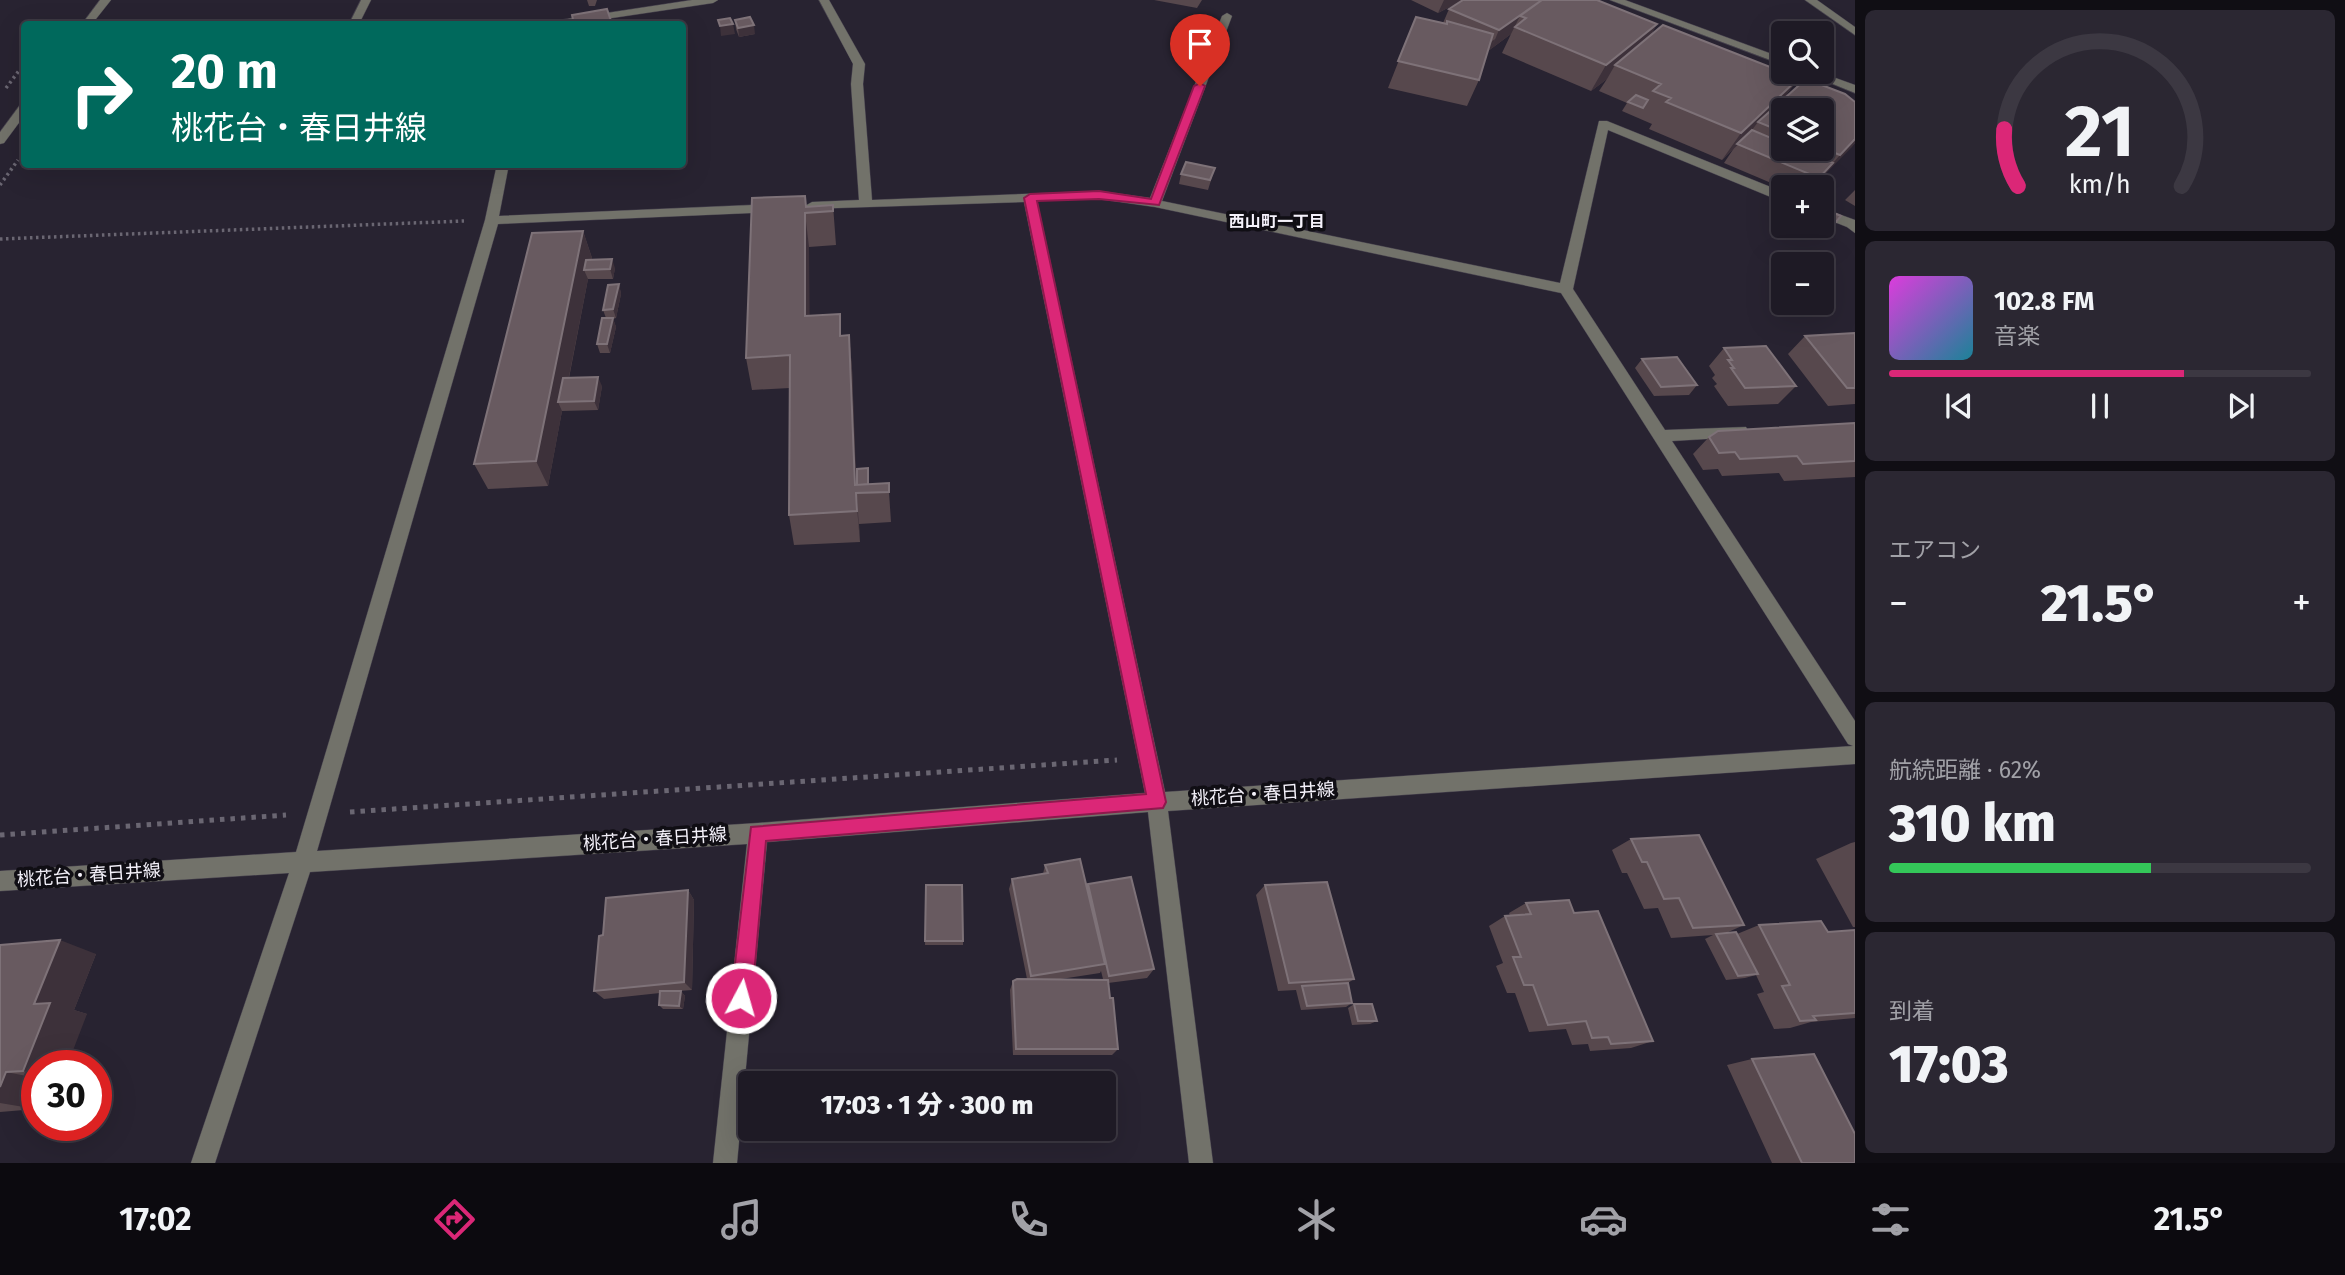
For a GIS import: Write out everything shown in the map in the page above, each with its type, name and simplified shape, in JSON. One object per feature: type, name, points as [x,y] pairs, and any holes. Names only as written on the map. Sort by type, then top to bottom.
[{"type":"street","points":[[89,21],[106,0]]},
{"type":"street","points":[[356,21],[366,0]]},
{"type":"street","points":[[574,21],[713,0]]},
{"type":"street","points":[[824,0],[859,64],[866,204]]},
{"type":"street","points":[[1615,0],[1771,58]]},
{"type":"street","points":[[1810,0],[1855,32]]},
{"type":"street","points":[[1155,203],[1227,16]]},
{"type":"street","points":[[1834,81],[1855,89]]},
{"type":"street","points":[[0,140],[21,112]]},
{"type":"street","points":[[1566,289],[1603,124],[1771,192]]},
{"type":"street","points":[[203,1163],[303,862],[492,220],[502,168]]},
{"type":"street","points":[[492,220],[1099,195],[1155,203],[1566,289],[1855,738]]},
{"type":"street","points":[[1030,198],[1157,802],[1201,1163]]},
{"type":"street","points":[[1834,217],[1855,229]]},
{"type":"street","points":[[1661,436],[1758,430]]},
{"type":"street","name":"桃花台・春日井線","points":[[0,881],[758,833],[1157,802],[1855,755]]},
{"type":"street","points":[[725,1163],[758,833]]},
{"type":"path","points":[[0,96],[21,68]]},
{"type":"path","points":[[0,185],[21,155]]},
{"type":"path","points":[[0,239],[492,220]]},
{"type":"path","points":[[0,835],[1128,759]]},
{"type":"building","points":[[1463,0],[1542,0],[1499,30],[1449,9]]},
{"type":"building","points":[[1542,0],[1597,0],[1657,24],[1606,65],[1515,27],[1526,18],[1520,16]]},
{"type":"building","points":[[607,9],[611,21],[573,21],[572,15]]},
{"type":"building","points":[[750,17],[754,25],[738,28],[735,20]]},
{"type":"building","points":[[1416,17],[1447,24],[1447,21],[1493,34],[1479,80],[1398,61]]},
{"type":"building","points":[[730,18],[733,24],[720,26],[718,20]]},
{"type":"building","points":[[1663,25],[1771,67],[1771,84],[1793,84],[1778,98],[1771,98],[1771,105],[1741,133],[1666,102],[1671,98],[1653,91],[1661,84],[1615,65]]},
{"type":"building","points":[[1800,84],[1819,84],[1845,94],[1855,102],[1855,139],[1840,155],[1834,153],[1834,98],[1785,98]]},
{"type":"building","points":[[1636,95],[1648,100],[1643,108],[1628,102]]},
{"type":"building","points":[[1771,110],[1771,127],[1758,122]]},
{"type":"building","points":[[1752,130],[1771,138],[1771,158],[1737,144]]},
{"type":"building","points":[[1778,161],[1833,163],[1822,175],[1812,175]]},
{"type":"building","points":[[1186,162],[1215,168],[1210,180],[1181,174]]},
{"type":"building","points":[[805,196],[806,207],[833,205],[833,211],[805,213],[805,316],[840,314],[840,336],[849,335],[855,485],[889,483],[889,492],[856,493],[857,511],[789,515],[790,355],[746,358],[752,198]]},
{"type":"building","points":[[1834,213],[1841,216],[1834,221]]},
{"type":"building","points":[[583,231],[536,461],[474,464],[532,233]]},
{"type":"building","points":[[612,259],[610,269],[584,270],[586,260]]},
{"type":"building","points":[[619,284],[613,309],[603,310],[608,285]]},
{"type":"building","points":[[602,318],[613,318],[607,344],[597,344]]},
{"type":"building","points":[[1855,333],[1855,388],[1847,388],[1805,336]]},
{"type":"building","points":[[1766,346],[1796,386],[1745,388],[1731,368],[1734,368],[1728,360],[1732,360],[1724,348]]},
{"type":"building","points":[[1677,357],[1697,385],[1661,387],[1642,359]]},
{"type":"building","points":[[598,377],[594,401],[558,402],[563,378]]},
{"type":"building","points":[[1855,423],[1855,461],[1803,464],[1797,456],[1740,459],[1735,452],[1719,453],[1709,437],[1718,431]]},
{"type":"building","points":[[868,468],[868,484],[857,485],[857,469]]},
{"type":"building","points":[[1699,835],[1744,925],[1693,928],[1679,898],[1664,899],[1647,862],[1642,862],[1631,839]]},
{"type":"building","points":[[1080,859],[1105,964],[1031,976],[1012,879],[1048,873],[1045,865]]},
{"type":"building","points":[[1131,877],[1154,969],[1109,976],[1088,884]]},
{"type":"building","points":[[1327,882],[1354,979],[1289,983],[1265,885]]},
{"type":"building","points":[[926,885],[962,885],[963,941],[925,941]]},
{"type":"building","points":[[688,890],[684,982],[594,991],[606,898]]},
{"type":"building","points":[[1569,900],[1574,913],[1598,911],[1653,1041],[1611,1044],[1608,1037],[1592,1038],[1586,1021],[1548,1025],[1533,985],[1524,985],[1513,957],[1521,957],[1505,916],[1531,914],[1526,903]]},
{"type":"building","points":[[1821,921],[1828,932],[1855,930],[1855,1013],[1813,1016],[1816,1020],[1800,1021],[1782,986],[1790,985],[1759,925]]},
{"type":"building","points":[[1736,932],[1758,974],[1738,976],[1716,934]]},
{"type":"building","points":[[60,940],[34,1004],[50,1003],[31,1050],[21,1050],[21,1071],[6,1072],[0,1087],[0,945]]},
{"type":"building","points":[[1108,980],[1110,998],[1113,998],[1118,1049],[1016,1049],[1013,981]]},
{"type":"building","points":[[1348,983],[1352,1003],[1307,1006],[1302,986]]},
{"type":"building","points":[[660,991],[681,991],[679,1006],[659,1005]]},
{"type":"building","points":[[1354,1004],[1372,1004],[1377,1021],[1358,1021]]},
{"type":"building","points":[[1814,1054],[1855,1134],[1855,1163],[1802,1163],[1752,1059]]},
{"type":"district","name":"西山町一丁目","points":[[1277,221]]},
{"type":"route","points":[[741,998],[758,833],[1157,802],[1030,198],[1099,195],[1155,203],[1200,86]]}]
